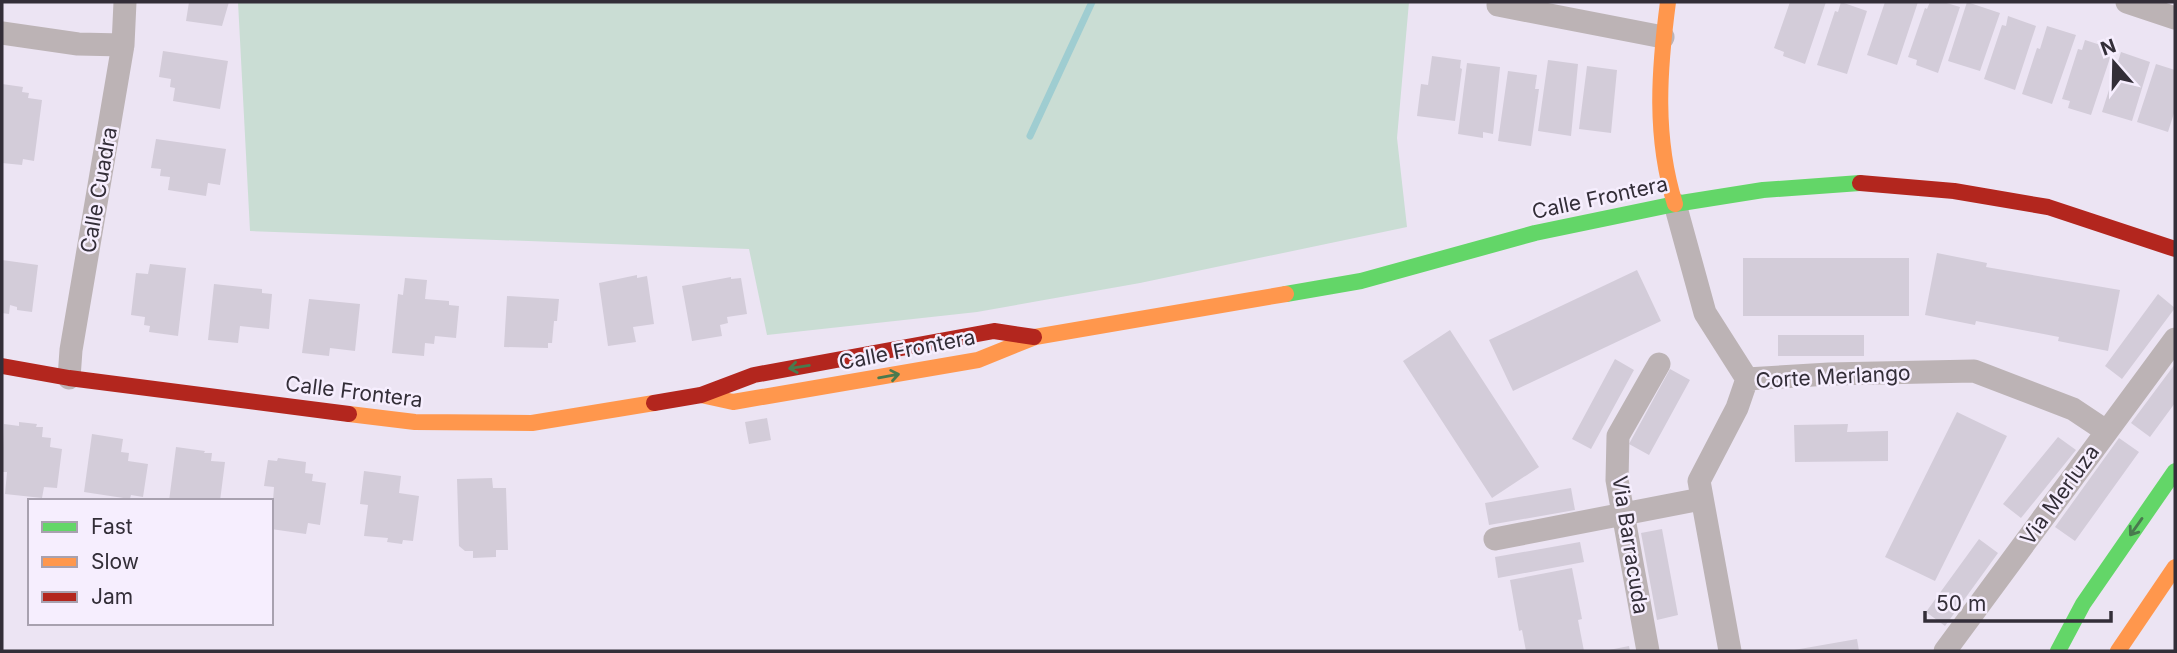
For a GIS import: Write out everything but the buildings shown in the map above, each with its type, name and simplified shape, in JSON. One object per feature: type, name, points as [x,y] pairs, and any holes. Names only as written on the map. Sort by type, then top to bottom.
[{"type":"street","name":"Calle Cuadra","points":[[69,378],[71,350],[123,45],[125,2]]},
{"type":"street","points":[[1668,2],[1663,37],[1660,101],[1664,165],[1705,313],[1747,379]]},
{"type":"street","points":[[2127,2],[2175,18]]},
{"type":"street","points":[[1498,5],[1663,37]]},
{"type":"street","points":[[2,33],[78,44],[123,45]]},
{"type":"street","name":"Calle Frontera","points":[[701,396],[733,402],[978,360],[1035,337],[1361,281],[1535,233],[1675,204],[1763,190],[1853,182],[1954,191],[2048,207],[2175,248]]},
{"type":"street","name":"Calle Frontera","points":[[2,366],[69,378],[415,422],[532,423],[701,396],[754,374],[994,331],[1035,337]]},
{"type":"street","name":"Via Merluza","points":[[1945,651],[2175,339]]},
{"type":"street","name":"Via Barracuda","points":[[1648,651],[1617,480],[1618,436],[1659,364]]},
{"type":"street","name":"Corte Merlango","points":[[1730,651],[1699,481],[1737,408],[1747,379],[1973,371],[2073,409],[2106,431]]},
{"type":"street","points":[[2058,651],[2082,604],[2175,471]]},
{"type":"street","points":[[1495,539],[1701,499]]},
{"type":"street","points":[[2118,651],[2175,567]]},
{"type":"green space","points":[[238,2],[1409,2],[1397,138],[1407,227],[1140,283],[977,312],[767,335],[749,249],[250,231]]},
{"type":"waterway","points":[[1030,136],[1092,2]]},
{"type":"traffic: fast","points":[[1286,294],[1361,281],[1535,233],[1675,204],[1763,190],[1860,183]]},
{"type":"traffic: fast","points":[[2058,651],[2083,604],[2175,471]]},
{"type":"traffic: slow","points":[[1668,2],[1660,103],[1664,154],[1675,204]]},
{"type":"traffic: slow","points":[[701,395],[733,402],[978,360],[1035,337],[1286,294]]},
{"type":"traffic: slow","points":[[349,414],[415,422],[532,423],[654,403]]},
{"type":"traffic: slow","points":[[2118,651],[2175,567]]},
{"type":"traffic: jam","points":[[1860,183],[1954,191],[2048,207],[2175,249]]},
{"type":"traffic: jam","points":[[654,403],[701,395],[754,375],[994,331],[1034,337]]},
{"type":"traffic: jam","points":[[2,366],[69,378],[349,414]]}]
